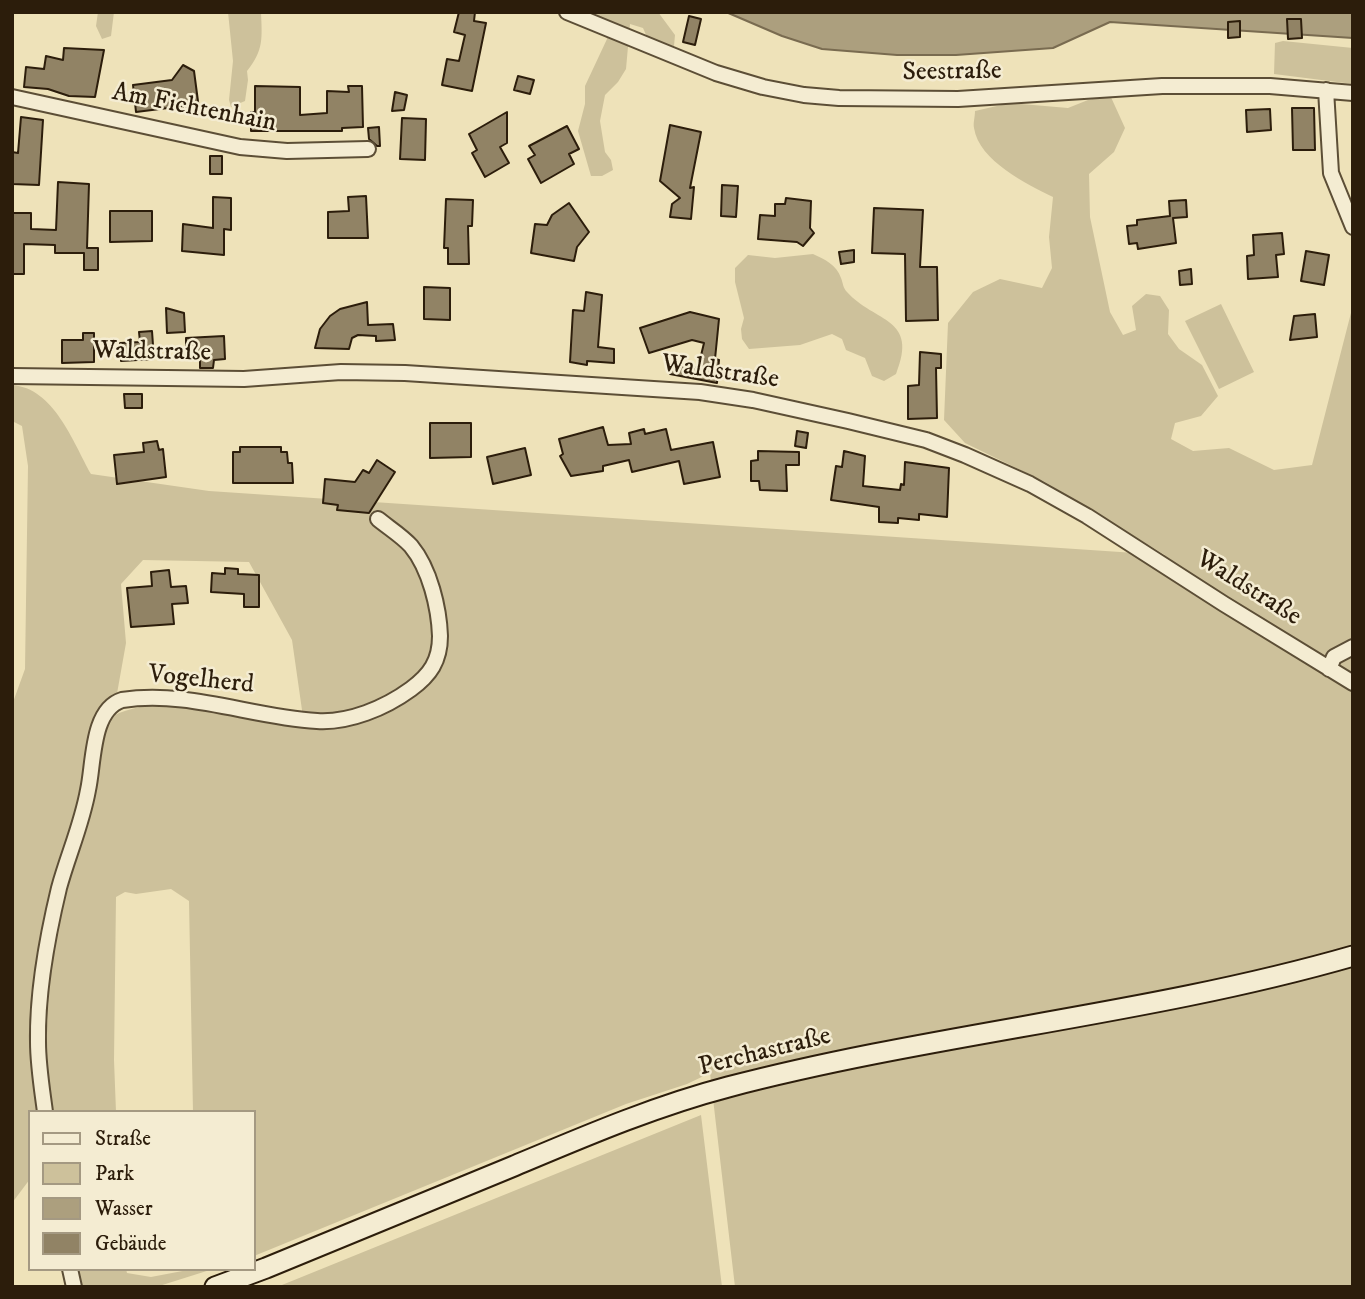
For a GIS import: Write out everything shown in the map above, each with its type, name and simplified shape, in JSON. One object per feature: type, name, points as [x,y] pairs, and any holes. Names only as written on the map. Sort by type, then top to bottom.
[{"type":"main road","name":"Perchastraße","points":[[215,1287],[573,1141],[726,1088],[906,1047],[1191,996],[1281,976],[1353,956]]},
{"type":"street","name":"Seestraße","points":[[567,12],[716,73],[763,87],[804,95],[958,99],[1162,86],[1269,86],[1353,93]]},
{"type":"street","points":[[1326,90],[1331,173],[1353,227]]},
{"type":"street","name":"Am Fichtenhain","points":[[12,97],[240,147],[287,151],[368,149]]},
{"type":"street","name":"Waldstraße","points":[[12,376],[244,379],[341,372],[405,373],[653,388],[753,400],[926,440],[1030,484],[1087,516],[1353,683]]},
{"type":"street","name":"Vogelherd","points":[[45,1110],[37,1042],[47,945],[72,840],[89,790],[95,740],[105,712],[115,702],[122,700],[174,699],[209,702],[319,721],[366,713],[401,696],[423,680],[432,669],[439,651],[440,633],[433,598],[420,561],[411,546],[378,519]]},
{"type":"street","points":[[1329,669],[1334,657],[1353,647]]},
{"type":"green space","points":[[98,12],[114,12],[111,36],[102,39],[96,26]]},
{"type":"green space","points":[[228,12],[261,12],[259,50],[247,71],[245,101],[231,107],[229,100],[233,61]]},
{"type":"green space","points":[[589,12],[658,12],[675,35],[674,46],[650,44],[643,28],[630,24],[626,69],[605,95],[600,121],[605,152],[611,160],[613,170],[602,176],[591,176],[578,131],[585,104],[585,86],[607,39],[602,19]]},
{"type":"green space","points":[[1283,41],[1353,48],[1353,84],[1274,74],[1275,43]]},
{"type":"green space","points":[[1110,95],[1125,128],[1114,152],[1089,174],[1090,217],[1110,312],[1123,335],[1136,330],[1132,306],[1146,294],[1160,296],[1169,310],[1168,334],[1179,349],[1202,365],[1218,396],[1201,416],[1175,423],[1171,439],[1193,451],[1229,448],[1274,470],[1312,465],[1353,305],[1353,1287],[735,1287],[710,1073],[687,1084],[626,1104],[256,1255],[256,1110],[193,1110],[189,901],[171,889],[136,894],[125,892],[116,897],[116,1110],[28,1110],[28,1182],[12,1203],[12,705],[25,669],[28,466],[22,426],[12,421],[12,385],[27,388],[51,406],[91,474],[209,491],[1165,555],[1045,482],[965,443],[944,420],[948,323],[973,292],[1000,279],[1042,288],[1052,268],[1049,237],[1053,197],[994,161],[978,140],[974,128],[975,111],[1010,103],[1068,108]],"holes":[[[143,560],[249,562],[292,640],[304,724],[234,711],[181,705],[156,705],[113,716],[126,643],[121,584]]]},
{"type":"green space","points":[[813,254],[833,266],[846,290],[858,302],[891,323],[898,331],[902,342],[902,355],[896,374],[884,381],[872,376],[865,358],[846,350],[842,339],[832,334],[800,345],[749,349],[742,339],[744,318],[735,282],[735,268],[748,255],[775,258]]},
{"type":"green space","points":[[1221,304],[1254,372],[1219,389],[1185,321]]},
{"type":"green space","points":[[701,1115],[722,1287],[277,1287]]},
{"type":"green space","points":[[74,1271],[126,1271],[151,1277],[182,1271],[207,1271],[156,1287],[77,1287]]},
{"type":"water","points":[[726,12],[1353,12],[1353,38],[1110,22],[1053,48],[956,55],[897,55],[822,49],[782,36]]},
{"type":"building","points":[[459,12],[475,12],[474,21],[486,23],[472,91],[442,85],[447,59],[459,61],[465,35],[454,32]]},
{"type":"building","points":[[689,16],[701,19],[695,45],[683,42]]},
{"type":"building","points":[[1287,19],[1301,19],[1302,38],[1288,39]]},
{"type":"building","points":[[1240,21],[1240,37],[1228,38],[1228,22]]},
{"type":"building","points":[[64,48],[104,50],[95,97],[69,96],[48,89],[24,87],[26,67],[44,69],[46,56],[63,60]]},
{"type":"building","points":[[183,65],[194,71],[199,109],[185,110],[184,106],[136,112],[133,85],[172,80]]},
{"type":"building","points":[[518,76],[534,80],[530,94],[514,90]]},
{"type":"building","points":[[255,86],[300,87],[300,115],[327,113],[327,91],[349,92],[348,86],[362,86],[363,127],[342,128],[342,131],[251,131],[251,112],[255,112]]},
{"type":"building","points":[[395,92],[407,95],[404,110],[392,111]]},
{"type":"building","points":[[1292,108],[1314,108],[1315,150],[1293,150]]},
{"type":"building","points":[[1270,109],[1271,130],[1247,132],[1246,110]]},
{"type":"building","points":[[507,112],[507,143],[500,147],[509,163],[485,177],[472,153],[477,150],[469,134]]},
{"type":"building","points":[[21,117],[43,120],[39,185],[12,184],[12,152],[18,153]]},
{"type":"building","points":[[402,118],[426,119],[425,160],[400,159]]},
{"type":"building","points":[[670,125],[701,132],[690,188],[694,187],[691,219],[670,217],[672,204],[680,198],[660,181]]},
{"type":"building","points":[[567,126],[579,149],[569,154],[574,164],[541,183],[528,159],[535,155],[529,146]]},
{"type":"building","points":[[379,127],[380,146],[377,146],[369,139],[368,128]]},
{"type":"building","points":[[210,156],[222,156],[222,174],[210,174]]},
{"type":"building","points":[[58,182],[89,184],[87,248],[98,248],[98,270],[84,270],[84,253],[55,253],[55,245],[24,244],[24,274],[12,274],[12,213],[31,213],[31,229],[56,230]]},
{"type":"building","points":[[722,185],[738,186],[736,217],[721,216]]},
{"type":"building","points":[[366,196],[368,238],[328,238],[328,212],[349,211],[348,197]]},
{"type":"building","points":[[213,197],[231,198],[231,230],[224,229],[224,255],[182,251],[183,224],[213,228]]},
{"type":"building","points":[[786,198],[811,201],[810,228],[814,233],[803,246],[797,242],[758,239],[760,215],[775,216],[775,204],[785,204]]},
{"type":"building","points":[[446,199],[473,200],[472,226],[468,226],[469,264],[448,264],[448,248],[444,248]]},
{"type":"building","points":[[1186,200],[1187,217],[1173,218],[1176,243],[1138,249],[1137,243],[1129,244],[1127,226],[1137,225],[1137,220],[1170,216],[1169,201]]},
{"type":"building","points":[[569,203],[589,232],[577,247],[574,261],[531,253],[535,224],[547,225],[552,215]]},
{"type":"building","points":[[874,208],[923,210],[920,267],[937,267],[938,320],[906,321],[905,254],[872,253]]},
{"type":"building","points":[[110,211],[152,211],[152,241],[110,242]]},
{"type":"building","points":[[1282,233],[1284,254],[1276,255],[1278,277],[1248,279],[1247,256],[1254,255],[1253,235]]},
{"type":"building","points":[[854,250],[854,262],[841,264],[839,252]]},
{"type":"building","points":[[1306,251],[1329,255],[1324,285],[1301,281]]},
{"type":"building","points":[[1191,269],[1192,284],[1180,285],[1179,271]]},
{"type":"building","points":[[424,287],[450,288],[450,320],[424,319]]},
{"type":"building","points":[[586,292],[602,295],[598,347],[614,349],[614,363],[587,361],[587,365],[570,362],[573,310],[584,311]]},
{"type":"building","points":[[367,302],[368,325],[393,324],[395,340],[376,341],[376,336],[358,335],[352,338],[349,349],[315,348],[320,329],[330,316],[340,309]]},
{"type":"building","points":[[166,308],[184,313],[185,332],[167,333]]},
{"type":"building","points":[[690,312],[719,319],[715,359],[719,360],[717,383],[670,374],[671,365],[698,368],[704,343],[692,340],[649,353],[640,328]]},
{"type":"building","points":[[1315,314],[1317,337],[1290,340],[1294,316]]},
{"type":"building","points":[[152,331],[154,359],[121,361],[120,343],[140,342],[139,332]]},
{"type":"building","points":[[83,333],[94,333],[94,362],[62,363],[62,340],[83,340]]},
{"type":"building","points":[[224,336],[225,359],[214,360],[213,368],[200,368],[200,360],[186,360],[186,338]]},
{"type":"building","points":[[920,352],[941,354],[941,368],[936,368],[937,418],[908,419],[908,386],[919,385]]},
{"type":"building","points":[[124,394],[142,394],[142,408],[125,408]]},
{"type":"building","points":[[430,423],[471,423],[471,457],[430,458]]},
{"type":"building","points":[[603,427],[608,445],[631,444],[629,433],[644,429],[645,434],[666,429],[671,450],[713,442],[720,477],[684,484],[679,461],[632,472],[629,460],[603,466],[603,471],[571,476],[560,456],[563,454],[559,439]]},
{"type":"building","points":[[797,431],[808,433],[806,448],[795,446]]},
{"type":"building","points":[[157,441],[159,450],[163,449],[166,477],[117,484],[114,455],[144,452],[143,443]]},
{"type":"building","points":[[240,447],[281,447],[281,452],[287,452],[288,463],[292,463],[293,483],[233,483],[233,452],[240,452]]},
{"type":"building","points":[[525,448],[531,475],[493,484],[487,457]]},
{"type":"building","points":[[758,451],[799,452],[799,465],[786,465],[787,491],[760,490],[759,481],[751,481],[751,461],[758,460]]},
{"type":"building","points":[[844,451],[865,456],[863,486],[900,490],[901,484],[904,485],[905,462],[949,468],[947,517],[919,514],[919,520],[898,518],[898,523],[879,522],[879,507],[831,500],[836,466],[842,467]]},
{"type":"building","points":[[377,460],[395,472],[369,513],[337,510],[338,505],[323,503],[325,479],[355,482],[363,470],[369,473]]},
{"type":"building","points":[[225,568],[238,569],[238,574],[259,575],[259,607],[244,607],[244,594],[211,592],[212,573],[225,574]]},
{"type":"building","points":[[169,570],[171,587],[186,586],[188,603],[172,604],[174,624],[131,627],[127,588],[152,586],[151,572]]}]
